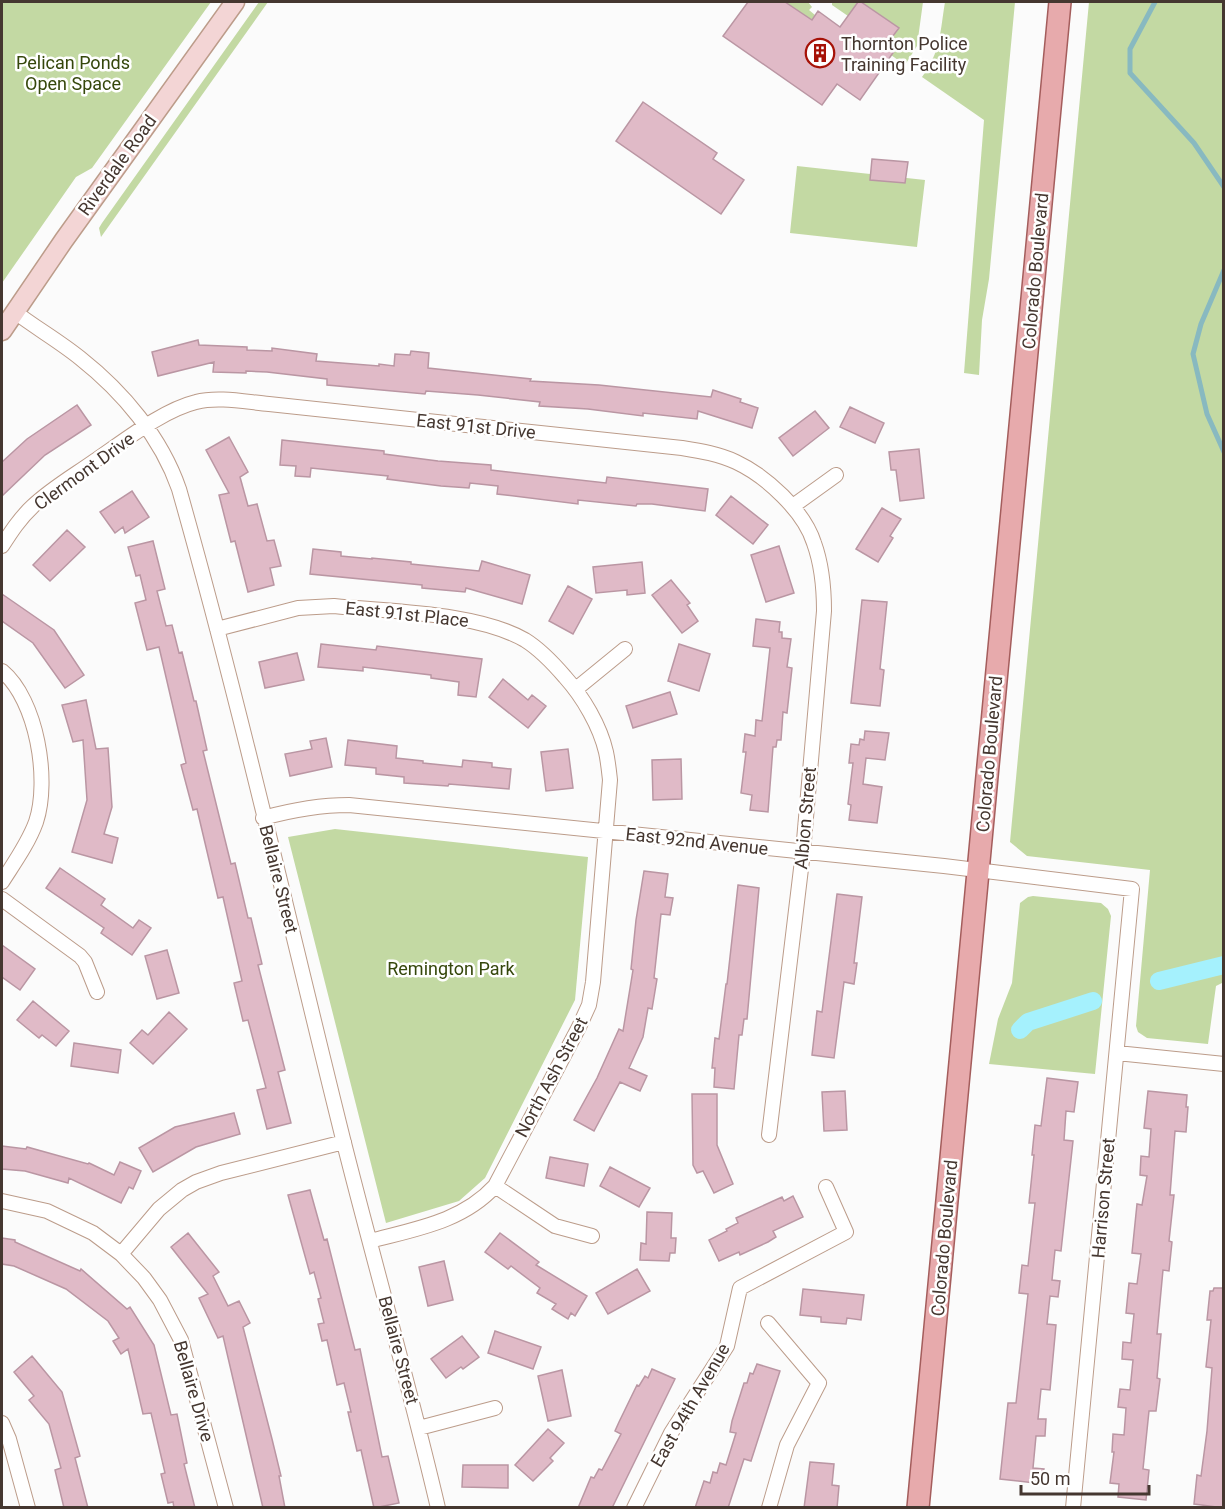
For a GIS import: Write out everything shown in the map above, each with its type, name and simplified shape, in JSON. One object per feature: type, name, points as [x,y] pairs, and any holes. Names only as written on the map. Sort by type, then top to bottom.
[{"type":"main road","name":"Colorado Boulevard","points":[[918,1508],[1060,2]]},
{"type":"street","name":"Riverdale Road","points":[[2,331],[64,240],[236,2]]},
{"type":"street","name":"Bellaire Street","points":[[15,312],[80,358],[103,378],[147,426],[172,468],[180,489],[438,1508]]},
{"type":"street","name":"East 91st Drive","points":[[147,426],[184,405],[198,401],[220,400],[682,448],[703,451],[736,462],[766,482],[793,506]]},
{"type":"street","name":"Clermont Drive","points":[[2,546],[32,507],[52,490],[147,426]]},
{"type":"street","points":[[793,506],[836,475]]},
{"type":"street","name":"Albion Street","points":[[770,1135],[802,852],[823,623],[824,589],[814,541],[793,506]]},
{"type":"street","name":"East 91st Place","points":[[217,629],[313,606],[334,606],[460,619],[511,633],[526,641],[546,657],[576,689]]},
{"type":"street","points":[[576,689],[625,649]]},
{"type":"street","points":[[2,671],[9,677],[23,699],[32,723],[37,742],[41,786],[36,821],[26,843],[2,882]]},
{"type":"street","name":"North Ash Street","points":[[370,1242],[459,1215],[495,1186],[589,1005],[610,780],[606,752],[596,725],[576,689]]},
{"type":"street","name":"East 92nd Avenue","points":[[263,818],[326,805],[349,805],[1131,889]]},
{"type":"street","name":"Harrison Street","points":[[1073,1508],[1131,889]]},
{"type":"street","points":[[2,899],[80,956],[85,962],[97,992]]},
{"type":"street","points":[[1117,1053],[1224,1064]]},
{"type":"street","points":[[121,1254],[159,1209],[196,1182],[221,1173],[344,1142]]},
{"type":"street","points":[[495,1186],[555,1226],[592,1236]]},
{"type":"street","name":"East 94th Avenue","points":[[634,1508],[670,1433],[727,1346],[740,1288],[846,1232],[826,1187]]},
{"type":"street","name":"Bellaire Drive","points":[[2,1201],[63,1217],[93,1233],[121,1254],[144,1278],[160,1300],[178,1334],[226,1508]]},
{"type":"street","points":[[768,1323],[819,1383],[787,1445],[769,1508]]},
{"type":"street","points":[[419,1428],[495,1408]]},
{"type":"street","points":[[2,1423],[9,1439],[28,1508]]},
{"type":"green space","name":"Pelican Ponds Open Space","points":[[2,2],[211,2],[92,168],[76,177],[2,283]]},
{"type":"green space","points":[[259,2],[268,2],[101,237],[99,228],[102,223]]},
{"type":"green space","points":[[785,2],[808,2],[812,7],[809,10],[815,15],[812,20]]},
{"type":"green space","points":[[832,2],[858,2],[848,16],[832,5]]},
{"type":"green space","points":[[861,2],[923,2],[917,46],[905,65],[891,55],[894,50],[886,45],[898,27]]},
{"type":"green space","points":[[945,2],[1015,2],[989,279],[982,320],[979,375],[964,373],[984,120],[922,77],[936,50]]},
{"type":"green space","points":[[1089,2],[1223,2],[1224,982],[1216,986],[1208,1044],[1147,1038],[1138,1032],[1136,1026],[1150,870],[1027,856],[1010,842]]},
{"type":"green space","points":[[797,166],[925,180],[917,247],[790,233]]},
{"type":"green space","name":"Remington Park","points":[[335,829],[588,857],[575,1000],[485,1178],[459,1201],[386,1223],[288,837]]},
{"type":"green space","points":[[1033,896],[1101,903],[1108,909],[1111,916],[1095,1074],[989,1064],[998,1019],[1012,983],[1020,903]]},
{"type":"building","name":"Thornton Police Training Facility","points":[[748,2],[785,2],[812,20],[818,11],[840,27],[858,2],[861,2],[899,28],[886,45],[895,50],[860,100],[837,84],[822,105],[723,36]]},
{"type":"building","points":[[643,102],[717,153],[713,159],[744,180],[721,214],[616,141]]},
{"type":"building","points":[[872,159],[908,162],[905,183],[870,180]]},
{"type":"building","points":[[198,340],[199,345],[247,347],[247,350],[272,351],[272,348],[317,354],[316,361],[379,366],[379,364],[394,366],[395,354],[410,355],[411,351],[429,353],[428,368],[531,379],[530,381],[599,385],[711,397],[713,390],[741,399],[740,402],[758,408],[752,428],[698,411],[697,419],[643,413],[643,416],[539,406],[540,402],[478,395],[426,391],[425,394],[327,385],[327,379],[267,372],[213,372],[214,362],[158,376],[152,352]]},
{"type":"building","points":[[77,405],[91,425],[45,455],[2,496],[2,462],[27,439]]},
{"type":"building","points":[[850,407],[884,423],[875,443],[840,427]]},
{"type":"building","points":[[815,411],[829,428],[793,456],[779,438]]},
{"type":"building","points":[[229,437],[248,472],[240,477],[248,506],[257,504],[267,541],[274,540],[281,566],[270,568],[274,585],[248,592],[235,541],[231,542],[219,495],[229,493],[206,450]]},
{"type":"building","points":[[282,440],[384,451],[384,454],[438,461],[491,465],[491,470],[606,483],[607,477],[708,489],[705,511],[652,504],[637,504],[636,506],[578,500],[578,504],[497,494],[498,486],[470,483],[469,488],[441,486],[387,479],[388,476],[311,468],[310,477],[295,476],[296,466],[280,465]]},
{"type":"building","points":[[919,449],[924,498],[900,501],[896,470],[891,470],[889,452]]},
{"type":"building","points":[[132,491],[149,517],[125,533],[123,527],[115,533],[100,512]]},
{"type":"building","points":[[731,496],[768,525],[753,544],[716,515]]},
{"type":"building","points":[[882,508],[901,519],[890,536],[893,538],[878,562],[856,549]]},
{"type":"building","points":[[67,530],[85,547],[50,581],[33,565]]},
{"type":"building","points":[[153,541],[165,589],[157,591],[166,626],[172,625],[179,653],[182,652],[194,701],[196,701],[207,750],[203,751],[231,864],[235,863],[248,918],[251,918],[262,964],[258,965],[285,1070],[278,1072],[291,1123],[267,1129],[257,1090],[266,1088],[248,1020],[243,1021],[234,983],[242,981],[223,897],[218,898],[197,809],[193,810],[181,765],[186,763],[159,647],[147,650],[135,603],[146,600],[140,575],[136,576],[128,547]]},
{"type":"building","points":[[779,546],[794,593],[766,602],[751,555]]},
{"type":"building","points":[[313,549],[341,552],[341,556],[479,571],[482,561],[530,575],[522,604],[466,588],[465,592],[422,588],[422,585],[310,574]]},
{"type":"building","points":[[642,562],[645,593],[627,595],[627,590],[596,593],[593,567]]},
{"type":"building","points":[[671,580],[690,603],[687,605],[698,621],[682,633],[652,595]]},
{"type":"building","points":[[568,586],[592,599],[573,634],[549,621]]},
{"type":"building","points":[[2,594],[54,630],[84,675],[65,688],[33,643],[2,621]]},
{"type":"building","points":[[862,600],[887,602],[880,669],[884,670],[880,706],[851,703]]},
{"type":"building","points":[[756,619],[780,622],[779,632],[782,632],[782,638],[791,639],[787,667],[792,668],[787,713],[783,712],[781,740],[777,740],[776,747],[773,747],[768,812],[750,810],[752,795],[741,793],[746,752],[743,752],[745,734],[755,736],[756,720],[762,721],[770,648],[753,646]]},
{"type":"building","points":[[321,644],[376,650],[377,646],[482,659],[476,697],[458,695],[459,682],[431,678],[431,675],[363,667],[363,671],[318,667]]},
{"type":"building","points":[[679,644],[710,654],[699,691],[668,681]]},
{"type":"building","points":[[297,653],[304,680],[265,688],[259,662]]},
{"type":"building","points":[[503,679],[528,700],[532,695],[546,706],[528,728],[489,697]]},
{"type":"building","points":[[670,692],[677,714],[633,728],[626,706]]},
{"type":"building","points":[[86,700],[96,749],[108,748],[112,807],[104,834],[118,838],[112,863],[72,852],[87,800],[83,740],[73,742],[62,705]]},
{"type":"building","points":[[865,731],[889,733],[885,760],[866,758],[863,784],[882,787],[877,823],[849,820],[851,805],[848,804],[853,763],[849,763],[851,744],[859,745],[860,739],[864,740]]},
{"type":"building","points":[[326,738],[332,767],[290,776],[285,754],[312,749],[310,741]]},
{"type":"building","points":[[348,740],[397,746],[396,758],[423,761],[423,763],[462,767],[463,760],[492,763],[492,767],[511,769],[509,789],[404,783],[404,777],[376,774],[376,768],[345,765]]},
{"type":"building","points":[[568,749],[573,788],[546,791],[541,752]]},
{"type":"building","points":[[681,759],[682,799],[653,800],[652,760]]},
{"type":"building","points":[[60,868],[105,899],[101,905],[133,928],[139,920],[151,928],[132,955],[101,933],[104,928],[46,888]]},
{"type":"building","points":[[644,871],[668,874],[665,897],[673,898],[670,915],[661,914],[654,978],[657,979],[652,1009],[648,1008],[643,1037],[629,1068],[647,1076],[640,1091],[620,1082],[594,1131],[574,1120],[597,1078],[619,1029],[623,1031],[633,970],[631,969],[636,920]]},
{"type":"building","points":[[738,885],[759,888],[747,1019],[744,1019],[742,1035],[739,1035],[734,1089],[714,1087],[715,1068],[712,1068],[715,1038],[719,1039],[727,984]]},
{"type":"building","points":[[837,894],[862,897],[854,963],[857,963],[854,984],[844,982],[834,1058],[812,1055],[817,1011],[822,1012]]},
{"type":"building","points":[[2,945],[35,969],[20,990],[2,977]]},
{"type":"building","points":[[167,950],[179,993],[157,999],[145,956]]},
{"type":"building","points":[[33,1001],[69,1031],[56,1046],[42,1035],[39,1038],[17,1020]]},
{"type":"building","points":[[169,1012],[187,1029],[153,1064],[130,1043],[142,1030],[148,1035]]},
{"type":"building","points":[[74,1043],[121,1050],[118,1073],[71,1066]]},
{"type":"building","points":[[1047,1078],[1078,1082],[1074,1112],[1066,1111],[1064,1140],[1073,1141],[1061,1251],[1055,1250],[1052,1280],[1060,1281],[1058,1297],[1050,1296],[1047,1324],[1056,1325],[1050,1390],[1041,1389],[1038,1419],[1046,1419],[1045,1436],[1036,1436],[1033,1468],[1044,1469],[1043,1484],[1000,1479],[1008,1403],[1016,1403],[1028,1294],[1019,1293],[1022,1265],[1028,1266],[1035,1203],[1029,1203],[1034,1155],[1032,1155],[1035,1125],[1041,1126]]},
{"type":"building","points":[[845,1091],[847,1130],[824,1131],[822,1092]]},
{"type":"building","points":[[1148,1091],[1187,1095],[1186,1107],[1188,1107],[1186,1132],[1175,1131],[1170,1195],[1174,1195],[1169,1241],[1172,1242],[1169,1271],[1163,1270],[1157,1334],[1161,1334],[1157,1378],[1160,1379],[1156,1411],[1149,1411],[1143,1469],[1149,1470],[1146,1500],[1118,1497],[1119,1484],[1110,1483],[1114,1452],[1112,1452],[1113,1434],[1124,1435],[1126,1408],[1118,1407],[1120,1389],[1130,1390],[1133,1360],[1122,1359],[1123,1342],[1131,1343],[1134,1314],[1126,1313],[1129,1283],[1137,1284],[1141,1254],[1132,1253],[1137,1204],[1142,1205],[1147,1176],[1140,1175],[1141,1156],[1149,1157],[1151,1129],[1144,1128]]},
{"type":"building","points":[[692,1094],[717,1094],[717,1145],[733,1184],[714,1193],[703,1171],[697,1173],[693,1165]]},
{"type":"building","points":[[234,1113],[240,1134],[196,1147],[153,1172],[139,1148],[175,1127]]},
{"type":"building","points":[[2,1146],[26,1149],[27,1147],[89,1163],[114,1175],[120,1162],[141,1171],[133,1189],[129,1187],[121,1203],[69,1178],[68,1183],[25,1171],[2,1169]]},
{"type":"building","points":[[550,1157],[588,1164],[584,1186],[546,1178]]},
{"type":"building","points":[[610,1167],[650,1188],[639,1207],[600,1186]]},
{"type":"building","points":[[310,1190],[324,1240],[327,1239],[355,1350],[360,1349],[382,1457],[388,1456],[399,1503],[374,1508],[361,1450],[357,1451],[344,1383],[337,1385],[327,1340],[322,1341],[318,1324],[324,1323],[318,1299],[321,1298],[314,1272],[310,1274],[288,1195]]},
{"type":"building","points":[[793,1196],[803,1217],[773,1231],[776,1237],[768,1242],[740,1255],[739,1252],[719,1261],[709,1240],[738,1223],[736,1218],[782,1197],[784,1201]]},
{"type":"building","points":[[647,1212],[672,1213],[671,1238],[676,1238],[675,1253],[670,1253],[669,1261],[640,1260],[641,1243],[646,1244]]},
{"type":"building","points":[[188,1233],[219,1272],[213,1276],[228,1306],[239,1301],[250,1323],[243,1327],[281,1476],[279,1476],[285,1508],[263,1508],[223,1336],[218,1338],[199,1298],[208,1294],[171,1247]]},
{"type":"building","points":[[500,1233],[539,1262],[536,1265],[587,1296],[575,1316],[571,1313],[568,1319],[552,1309],[556,1304],[537,1293],[540,1288],[511,1266],[508,1269],[485,1252]]},
{"type":"building","points":[[2,1238],[15,1240],[15,1242],[80,1271],[81,1269],[127,1309],[130,1307],[154,1345],[171,1415],[177,1414],[187,1463],[184,1464],[195,1508],[174,1508],[173,1502],[168,1503],[161,1474],[165,1473],[151,1413],[143,1414],[128,1349],[121,1354],[113,1341],[119,1338],[108,1321],[66,1289],[14,1266],[2,1264]]},
{"type":"building","points":[[444,1261],[453,1300],[428,1306],[419,1267]]},
{"type":"building","points":[[637,1269],[650,1291],[608,1314],[596,1293]]},
{"type":"building","points":[[1214,1288],[1224,1288],[1224,1508],[1194,1504],[1197,1475],[1201,1476],[1207,1431],[1212,1368],[1206,1367],[1211,1320],[1207,1320],[1210,1291]]},
{"type":"building","points":[[803,1289],[864,1295],[861,1320],[847,1318],[846,1324],[821,1322],[821,1317],[800,1315]]},
{"type":"building","points":[[495,1331],[541,1347],[533,1369],[488,1353]]},
{"type":"building","points":[[462,1336],[479,1357],[446,1378],[431,1359]]},
{"type":"building","points":[[32,1356],[62,1392],[80,1456],[75,1458],[88,1508],[64,1508],[55,1470],[61,1468],[49,1424],[29,1400],[34,1396],[14,1372]]},
{"type":"building","points":[[757,1364],[780,1371],[751,1461],[744,1459],[728,1508],[695,1508],[704,1481],[710,1483],[713,1472],[717,1473],[720,1463],[726,1465],[736,1433],[730,1432],[732,1421],[744,1383],[747,1383],[750,1373],[753,1374]]},
{"type":"building","points":[[652,1369],[675,1379],[612,1508],[578,1508],[591,1477],[594,1478],[599,1469],[602,1470],[621,1434],[615,1431],[637,1385],[639,1386],[645,1376],[648,1378]]},
{"type":"building","points":[[562,1370],[571,1416],[548,1421],[538,1376]]},
{"type":"building","points":[[548,1429],[564,1443],[550,1458],[553,1461],[533,1481],[515,1465]]},
{"type":"building","points":[[810,1462],[834,1464],[832,1485],[839,1486],[837,1508],[804,1508]]},
{"type":"building","points":[[463,1465],[508,1465],[508,1488],[462,1487]]},
{"type":"waterway","points":[[1155,2],[1130,49],[1130,73],[1194,143],[1224,187]]},
{"type":"waterway","points":[[1224,270],[1201,324],[1193,354],[1207,414],[1224,452]]},
{"type":"waterway","points":[[1159,981],[1224,965]]},
{"type":"waterway","points":[[1020,1030],[1028,1022],[1093,1001]]},
{"type":"place","name":"Thornton Police Training Facility","points":[[820,53]]}]
